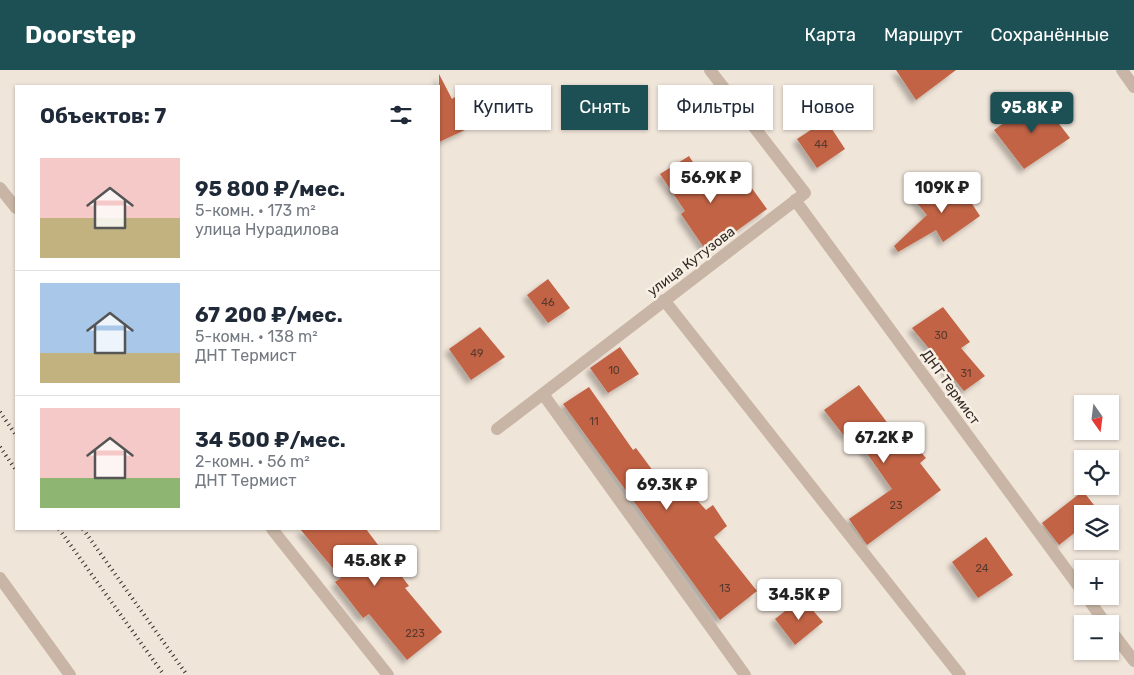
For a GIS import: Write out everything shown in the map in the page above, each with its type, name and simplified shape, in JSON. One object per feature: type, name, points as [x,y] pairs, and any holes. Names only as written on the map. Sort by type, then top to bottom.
[{"type":"street","points":[[710,70],[805,193],[795,200]]},
{"type":"street","points":[[1122,70],[1134,87]]},
{"type":"street","points":[[0,188],[15,207]]},
{"type":"street","name":"улица Кутузова","points":[[497,430],[795,200]]},
{"type":"street","name":"ДНТ Термист","points":[[795,200],[1074,580]]},
{"type":"street","points":[[664,300],[960,675]]},
{"type":"street","points":[[543,394],[745,675]]},
{"type":"street","points":[[273,530],[388,675]]},
{"type":"street","points":[[0,578],[70,675]]},
{"type":"street","points":[[1119,641],[1134,662]]},
{"type":"building","points":[[896,70],[956,70],[916,100]]},
{"type":"building","points":[[439,74],[452,99],[455,97],[455,130],[465,130],[440,142]]},
{"type":"building","points":[[1039,98],[1070,138],[1024,169],[994,130]]},
{"type":"building","points":[[811,130],[833,130],[845,149],[817,168],[797,139]]},
{"type":"building","points":[[689,156],[711,190],[730,176],[741,190],[751,187],[767,209],[707,252],[681,214],[685,211],[660,174]]},
{"type":"building","points":[[954,176],[980,216],[943,242],[936,230],[898,252],[894,246],[927,215],[916,202]]},
{"type":"building","points":[[548,279],[570,308],[548,323],[527,295]]},
{"type":"building","points":[[943,307],[970,342],[961,348],[985,376],[964,391],[912,328]]},
{"type":"building","points":[[480,327],[505,357],[471,380],[449,349]]},
{"type":"building","points":[[620,347],[639,374],[608,393],[590,368]]},
{"type":"building","points":[[859,385],[898,437],[904,433],[926,458],[920,463],[941,490],[867,545],[849,519],[892,489],[852,432],[845,437],[824,410]]},
{"type":"building","points":[[589,387],[633,450],[636,448],[665,487],[671,483],[681,496],[688,490],[706,510],[713,505],[727,526],[714,537],[757,591],[720,620],[563,404]]},
{"type":"building","points":[[1078,495],[1086,495],[1094,505],[1074,505],[1074,533],[1059,545],[1042,523]]},
{"type":"building","points":[[301,530],[367,530],[409,586],[405,588],[442,632],[407,660],[369,614],[363,618],[335,582],[341,578]]},
{"type":"building","points":[[986,537],[1013,575],[978,598],[952,562]]},
{"type":"building","points":[[802,598],[823,622],[795,645],[775,619]]},
{"type":"railway","points":[[0,412],[15,434]]},
{"type":"railway","points":[[0,447],[15,469]]},
{"type":"railway","points":[[60,530],[164,675]]},
{"type":"railway","points":[[84,530],[187,675]]}]
